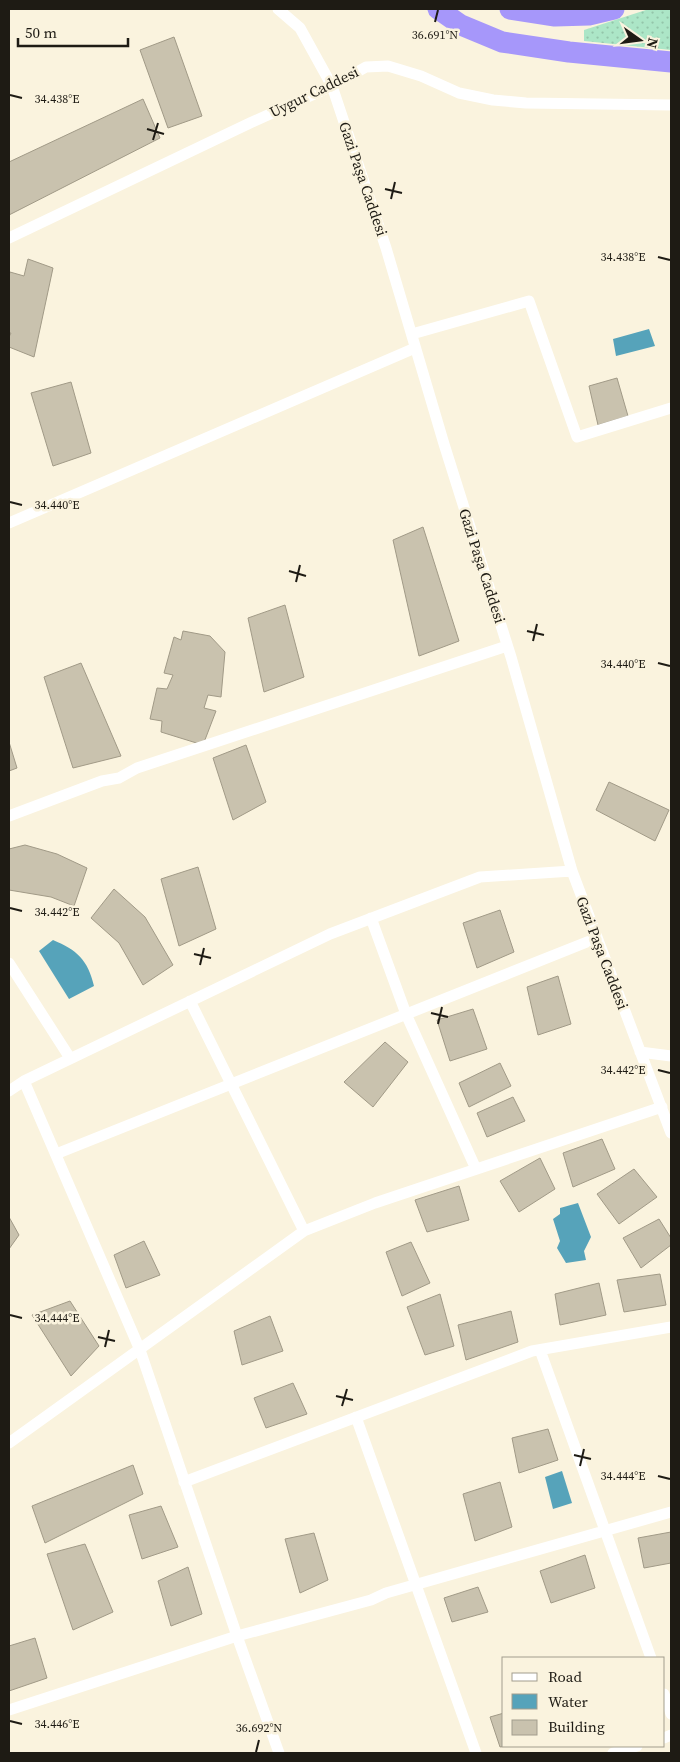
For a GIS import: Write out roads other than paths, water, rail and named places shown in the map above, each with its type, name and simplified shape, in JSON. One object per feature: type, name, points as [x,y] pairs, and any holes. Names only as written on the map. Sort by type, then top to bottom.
[{"type":"highway","points":[[438,9],[461,25],[502,42],[569,52],[671,62]]},
{"type":"highway","points":[[510,9],[555,16],[589,15],[614,9]]},
{"type":"street","name":"Gazi Paşa Caddesi","points":[[278,9],[300,28],[332,86],[386,248],[444,444],[507,646],[572,871],[671,1134]]},
{"type":"street","name":"Uygur Caddesi","points":[[9,238],[250,122],[332,86],[366,67],[388,66],[421,76],[459,93],[493,100],[526,103],[671,104]]},
{"type":"street","points":[[412,334],[529,301],[577,437],[671,408]]},
{"type":"street","points":[[9,522],[416,348]]},
{"type":"street","points":[[9,816],[102,781],[118,778],[137,768],[507,646]]},
{"type":"street","points":[[9,1091],[24,1081],[70,1058],[330,934],[480,877],[572,871]]},
{"type":"street","points":[[372,918],[406,1014],[476,1169]]},
{"type":"street","points":[[56,1154],[597,938]]},
{"type":"street","points":[[9,964],[70,1058]]},
{"type":"street","points":[[190,1001],[304,1231]]},
{"type":"street","points":[[640,1052],[671,1056]]},
{"type":"street","points":[[24,1081],[140,1350],[237,1636],[279,1753]]},
{"type":"street","points":[[9,1444],[304,1231],[375,1203],[662,1107]]},
{"type":"street","points":[[184,1482],[532,1351],[671,1326]]},
{"type":"street","points":[[540,1350],[651,1657]]},
{"type":"street","points":[[356,1417],[476,1753]]},
{"type":"street","points":[[9,1710],[237,1636],[371,1600],[386,1593],[671,1512]]},
{"type":"street","points":[[665,1697],[671,1714]]},
{"type":"street","points":[[613,1753],[634,1747]]},
{"type":"water","points":[[649,329],[655,346],[616,356],[613,339]]},
{"type":"water","points":[[53,940],[69,948],[80,957],[92,977],[94,986],[69,999],[39,951]]},
{"type":"water","points":[[578,1203],[591,1237],[584,1251],[586,1260],[566,1263],[557,1248],[560,1241],[553,1219],[560,1214],[560,1208]]},
{"type":"water","points":[[562,1471],[572,1503],[553,1509],[545,1477]]}]
